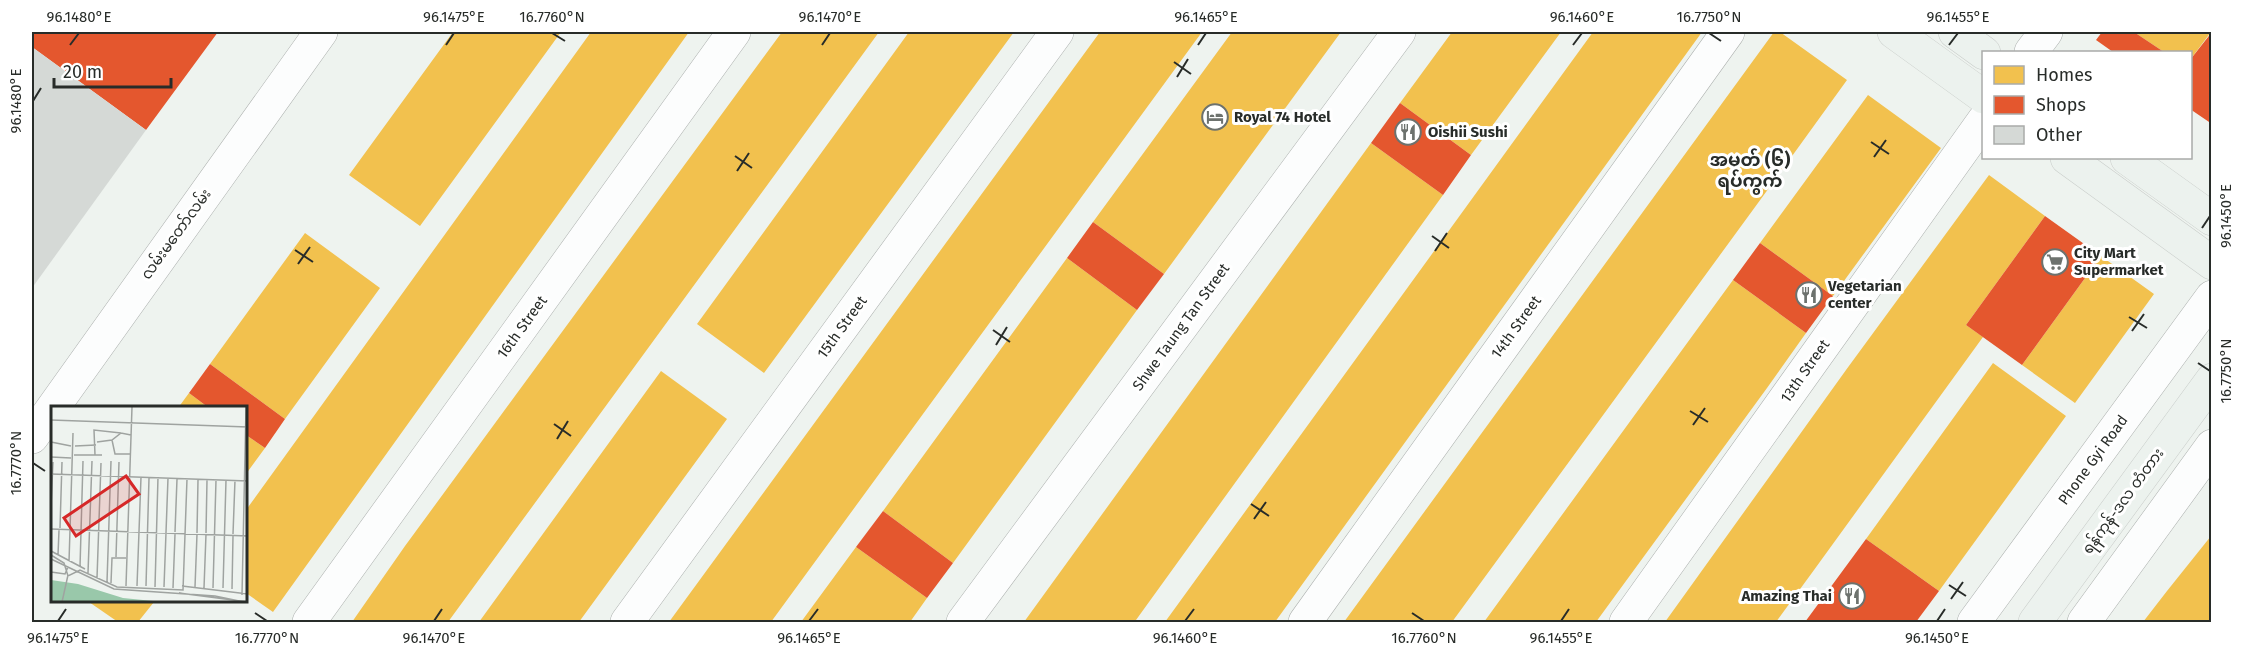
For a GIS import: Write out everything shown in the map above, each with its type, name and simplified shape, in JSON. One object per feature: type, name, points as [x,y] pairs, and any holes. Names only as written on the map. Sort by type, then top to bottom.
[{"type":"main road","points":[[1894,32],[1982,96]]},
{"type":"main road","points":[[1955,32],[1982,51]]},
{"type":"main road","points":[[2068,159],[2211,263]]},
{"type":"main road","points":[[2128,159],[2211,219]]},
{"type":"main road","name":"ရန်ကုန်-ဒလ တံတား","points":[[2035,622],[2211,380]]},
{"type":"street","name":"လမ်းမတော်လမ်း","points":[[53,406],[321,32]]},
{"type":"street","name":"16th Street","points":[[309,622],[734,32]]},
{"type":"street","name":"15th Street","points":[[627,622],[1057,32]]},
{"type":"street","name":"Shwe Taung Tan Street","points":[[963,622],[1399,32]]},
{"type":"street","name":"14th Street","points":[[1305,622],[1728,32]]},
{"type":"street","points":[[2032,51],[2046,32]]},
{"type":"street","name":"13th Street","points":[[1626,622],[1982,121]]},
{"type":"street","name":"Phone Gyi Road","points":[[1974,622],[2211,297]]},
{"type":"street","name":"လမ်းမတော်လမ်း","points":[[32,436],[51,409]]},
{"type":"street","points":[[2084,622],[2211,446]]},
{"type":"building: Homes","points":[[453,32],[561,32],[420,226],[349,175]]},
{"type":"building: Homes","points":[[591,32],[689,32],[273,612],[248,594],[248,507]]},
{"type":"building: Homes","points":[[782,32],[879,32],[448,622],[352,622],[405,546]]},
{"type":"building: Homes","points":[[909,32],[1014,32],[764,373],[697,324]]},
{"type":"building: Homes","points":[[1100,32],[1202,32],[771,622],[669,622]]},
{"type":"building: Homes","points":[[1232,32],[1341,32],[1164,274],[1093,222]]},
{"type":"building: Homes","points":[[1452,32],[1561,32],[1471,155],[1400,103]]},
{"type":"building: Homes","points":[[1593,32],[1702,32],[1275,622],[1165,622]]},
{"type":"building: Homes","points":[[1774,32],[1780,32],[1847,80],[1766,192],[1452,622],[1344,622]]},
{"type":"building: Homes","points":[[2134,32],[2211,32],[2192,57],[2192,51],[2162,51]]},
{"type":"building: Homes","points":[[1868,95],[1941,148],[1833,296],[1760,243]]},
{"type":"building: Homes","points":[[1371,143],[1443,195],[1136,620],[1134,622],[1024,622]]},
{"type":"building: Homes","points":[[1989,175],[2045,216],[1966,325],[1983,337],[1776,622],[1665,622],[1846,370]]},
{"type":"building: Homes","points":[[305,233],[380,288],[285,419],[210,364]]},
{"type":"building: Homes","points":[[2101,256],[2154,294],[2075,403],[2022,365]]},
{"type":"building: Homes","points":[[1067,258],[1137,310],[953,563],[883,511]]},
{"type":"building: Homes","points":[[1733,280],[1806,333],[1767,388],[1596,622],[1484,622]]},
{"type":"building: Homes","points":[[1993,363],[2066,416],[1939,591],[1866,539]]},
{"type":"building: Homes","points":[[661,371],[727,419],[579,622],[479,622]]},
{"type":"building: Homes","points":[[189,393],[206,406],[179,406]]},
{"type":"building: Homes","points":[[248,436],[265,448],[248,471]]},
{"type":"building: Homes","points":[[2211,536],[2211,622],[2143,622],[2167,591]]},
{"type":"building: Homes","points":[[856,547],[927,598],[910,622],[801,622]]},
{"type":"building: Homes","points":[[90,603],[153,603],[138,622],[118,622]]},
{"type":"building: Shops","points":[[32,32],[218,32],[146,130],[32,47]]},
{"type":"building: Shops","points":[[2102,32],[2134,32],[2162,51],[2112,51],[2096,40]]},
{"type":"building: Shops","points":[[2212,32],[2212,124],[2192,110],[2192,57]]},
{"type":"building: Shops","points":[[1400,103],[1471,155],[1443,195],[1371,143]]},
{"type":"building: Shops","points":[[2045,216],[2101,256],[2022,365],[1966,325]]},
{"type":"building: Shops","points":[[1093,222],[1164,274],[1137,310],[1067,258]]},
{"type":"building: Shops","points":[[1760,243],[1833,296],[1806,333],[1733,280]]},
{"type":"building: Shops","points":[[210,364],[285,419],[265,448],[248,436],[248,406],[206,406],[189,393]]},
{"type":"building: Shops","points":[[883,511],[953,563],[927,598],[856,547]]},
{"type":"building: Shops","points":[[1866,539],[1939,591],[1916,622],[1805,622]]},
{"type":"building: Other","points":[[32,47],[146,130],[32,288]]},
{"type":"place","name":"Royal 74 Hotel","points":[[1215,117]]},
{"type":"place","name":"Oishii Sushi","points":[[1408,132]]},
{"type":"place","name":"City Mart Supermarket","points":[[2055,262]]},
{"type":"place","name":"Vegetarian center","points":[[1809,295]]},
{"type":"place","name":"Amazing Thai","points":[[1852,596]]},
{"type":"district","name":"အမှတ် (၆) ရပ်ကွက်","points":[[1750,170]]}]
